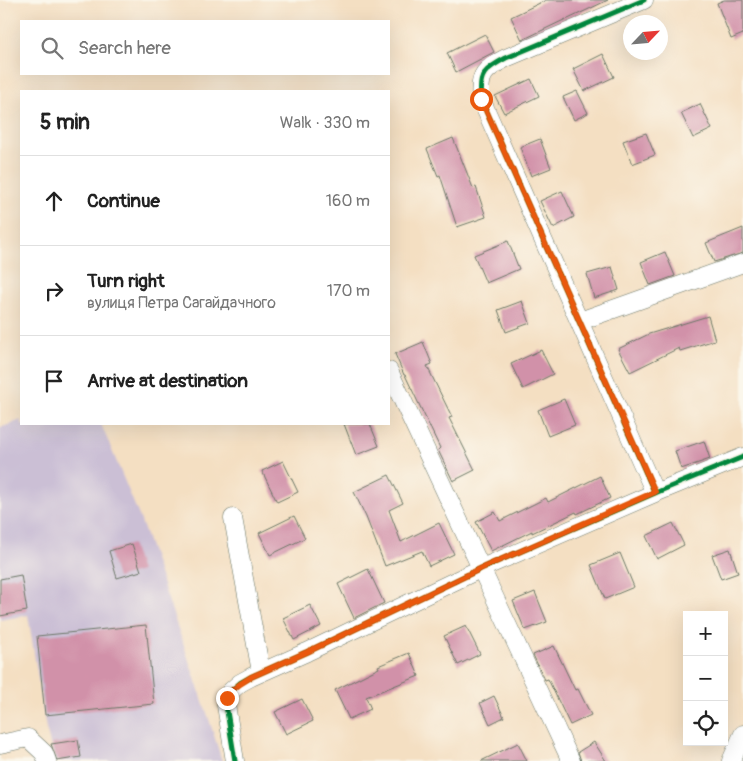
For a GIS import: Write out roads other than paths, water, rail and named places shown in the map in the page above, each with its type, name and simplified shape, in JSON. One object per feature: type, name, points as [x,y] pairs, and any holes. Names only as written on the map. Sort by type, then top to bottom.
[{"type":"street","points":[[644,0],[490,66],[481,78],[480,90],[481,99],[655,492]]},
{"type":"street","points":[[580,321],[743,263]]},
{"type":"street","points":[[390,373],[571,761]]},
{"type":"street","points":[[235,761],[227,716],[227,698],[231,691],[251,677],[482,568],[655,492],[743,457]]},
{"type":"street","points":[[233,518],[261,672]]},
{"type":"street","points":[[731,761],[743,734]]},
{"type":"street","points":[[0,744],[28,738],[44,753],[47,761]]}]
